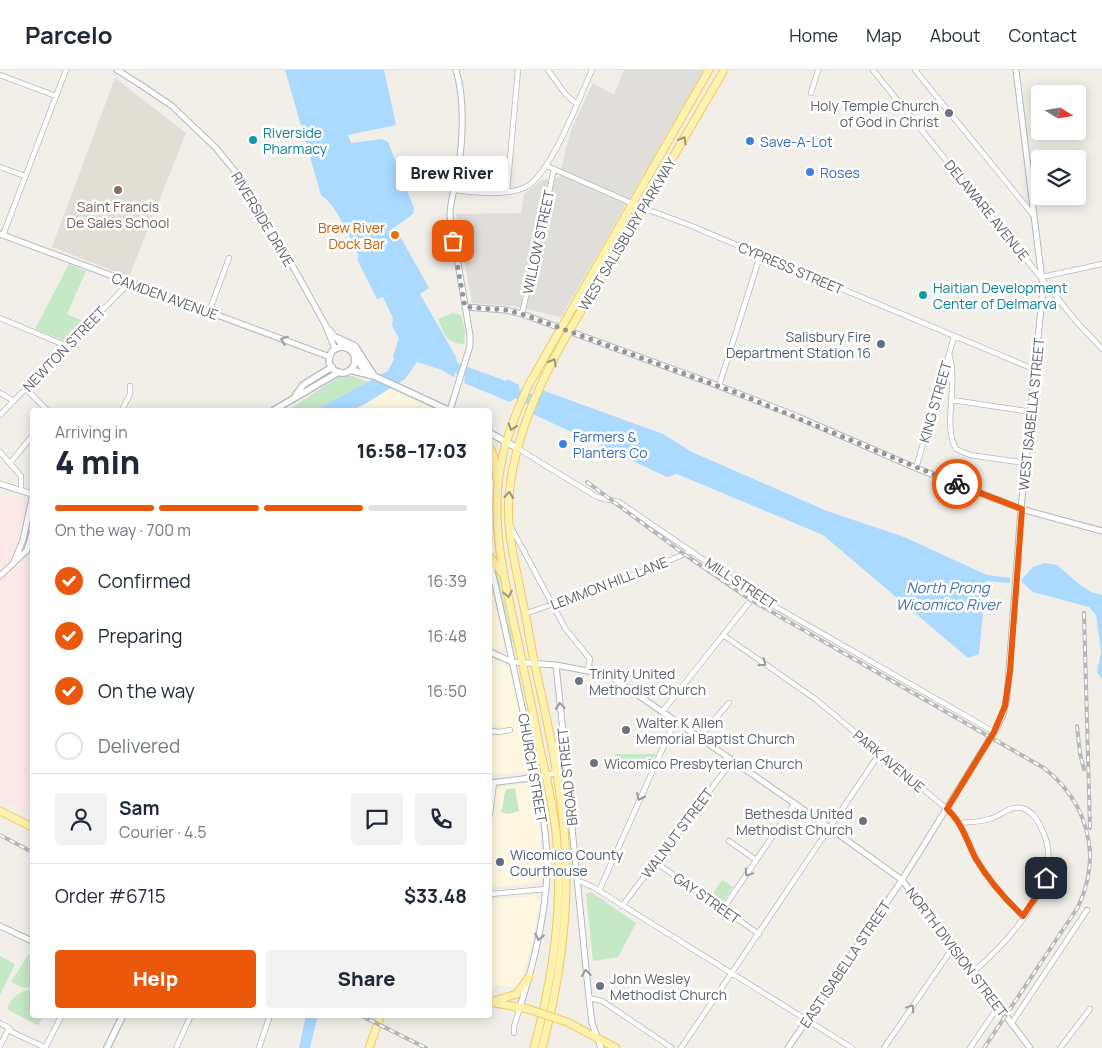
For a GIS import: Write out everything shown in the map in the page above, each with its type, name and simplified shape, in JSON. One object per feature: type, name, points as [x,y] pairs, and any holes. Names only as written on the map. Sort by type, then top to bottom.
[{"type":"main road","name":"WEST SALISBURY PARKWAY","points":[[534,1048],[551,977],[560,894],[556,831],[523,663],[503,574],[497,512],[501,464],[517,411],[528,386],[710,70]]},
{"type":"main road","name":"WEST SALISBURY PARKWAY","points":[[548,723],[514,564],[508,521],[510,483],[517,448],[525,419],[537,391],[569,332],[724,70]]},
{"type":"main road","points":[[338,338],[354,346],[375,376]]},
{"type":"main road","points":[[339,372],[332,367],[330,357],[335,349],[346,348],[354,355],[362,367],[375,376],[445,408]]},
{"type":"main road","points":[[350,370],[354,363],[354,355]]},
{"type":"main road","points":[[293,398],[303,385],[332,367]]},
{"type":"main road","points":[[277,408],[339,372],[350,370],[375,376]]},
{"type":"main road","name":"MILL STREET","points":[[492,434],[517,448]]},
{"type":"main road","points":[[492,452],[498,486]]},
{"type":"main road","points":[[492,560],[503,574]]},
{"type":"main road","points":[[542,1048],[558,980],[565,921],[565,854],[562,809],[548,723]]},
{"type":"main road","points":[[548,723],[568,789]]},
{"type":"main road","points":[[0,811],[30,827]]},
{"type":"main road","points":[[492,1002],[517,994],[529,977]]},
{"type":"main road","points":[[492,1003],[520,1006],[567,1022],[616,1048]]},
{"type":"main road","points":[[108,1048],[122,1018]]},
{"type":"main road","points":[[369,1048],[380,1018]]},
{"type":"street","points":[[1,235],[66,70]]},
{"type":"street","name":"RIVERSIDE DRIVE","points":[[117,70],[172,106],[216,148],[238,175],[262,211],[325,324],[335,349]]},
{"type":"street","points":[[450,408],[470,346],[470,335],[451,228],[450,204],[458,170],[462,103],[456,70]]},
{"type":"street","points":[[507,192],[518,70]]},
{"type":"street","points":[[548,70],[566,95],[576,103]]},
{"type":"street","points":[[453,190],[507,192],[521,189],[535,181],[547,166],[592,70]]},
{"type":"street","points":[[811,93],[818,70]]},
{"type":"street","name":"DELAWARE AVENUE","points":[[873,70],[1076,321],[1102,349]]},
{"type":"street","points":[[914,70],[1035,217]]},
{"type":"street","name":"WEST ISABELLA STREET","points":[[902,880],[994,732],[1008,697],[1026,463],[1043,300],[1035,217],[1016,70]]},
{"type":"street","points":[[0,75],[56,96]]},
{"type":"street","name":"CYPRESS STREET","points":[[547,166],[643,208],[689,225],[1036,370]]},
{"type":"street","points":[[0,167],[25,176]]},
{"type":"street","name":"WILLOW STREET","points":[[522,314],[554,169]]},
{"type":"street","name":"CAMDEN AVENUE","points":[[1,235],[330,357]]},
{"type":"street","points":[[719,386],[760,256]]},
{"type":"street","points":[[209,312],[229,258]]},
{"type":"street","points":[[1042,277],[1102,264]]},
{"type":"street","name":"NEWTON STREET","points":[[0,414],[129,283]]},
{"type":"street","points":[[465,307],[506,310],[522,314],[560,330],[719,386],[791,414],[916,468],[1022,509],[1102,531]]},
{"type":"street","points":[[0,318],[67,346]]},
{"type":"street","name":"RIVERSIDE DRIVE","points":[[325,324],[346,348]]},
{"type":"street","name":"KING STREET","points":[[916,468],[954,336]]},
{"type":"street","points":[[949,354],[953,367],[950,418],[950,436],[953,444],[960,452],[970,455],[1026,463]]},
{"type":"street","points":[[123,408],[130,394],[130,386]]},
{"type":"street","points":[[25,388],[45,408]]},
{"type":"street","points":[[0,394],[14,401]]},
{"type":"street","points":[[952,400],[1032,412]]},
{"type":"street","points":[[10,463],[30,438]]},
{"type":"street","name":"MILL STREET","points":[[517,448],[597,497],[619,502],[755,595],[994,732]]},
{"type":"street","points":[[0,452],[20,476],[21,491]]},
{"type":"street","points":[[0,484],[30,493]]},
{"type":"street","points":[[14,562],[23,540],[30,507]]},
{"type":"street","points":[[508,521],[566,628],[590,659],[588,670]]},
{"type":"street","points":[[0,576],[22,557],[27,550],[30,540]]},
{"type":"street","name":"LEMMON HILL LANE","points":[[525,614],[692,552]]},
{"type":"street","name":"CHURCH STREET","points":[[492,571],[536,776],[546,838],[546,889],[542,918],[514,1033]]},
{"type":"street","points":[[662,712],[755,595]]},
{"type":"street","name":"PARK AVENUE","points":[[723,635],[814,698],[947,809],[960,823],[973,852],[986,874],[1006,900],[1023,916]]},
{"type":"street","name":"NORTH DIVISION STREET","points":[[492,653],[512,662],[556,665],[609,675],[902,880],[954,946],[1029,1048]]},
{"type":"street","name":"BROAD STREET","points":[[556,665],[589,998],[592,1023],[601,1048]]},
{"type":"street","points":[[698,737],[729,703]]},
{"type":"street","points":[[599,891],[675,721]]},
{"type":"street","points":[[492,731],[510,730]]},
{"type":"street","points":[[681,1048],[880,753]]},
{"type":"street","name":"WALNUT STREET","points":[[622,906],[732,760]]},
{"type":"street","points":[[492,783],[546,776],[556,772]]},
{"type":"street","points":[[723,909],[794,803]]},
{"type":"street","points":[[960,823],[991,819],[1012,808],[1024,809],[1034,815],[1044,833],[1049,860],[1043,886],[1023,916],[994,953],[973,972]]},
{"type":"street","points":[[729,841],[756,860]]},
{"type":"street","name":"GAY STREET","points":[[655,862],[759,934]]},
{"type":"street","points":[[577,880],[599,891],[852,1048]]},
{"type":"street","name":"EAST ISABELLA STREET","points":[[788,1048],[902,880]]},
{"type":"street","points":[[492,894],[546,889]]},
{"type":"street","points":[[1011,1024],[1087,910]]},
{"type":"street","points":[[0,926],[30,939]]},
{"type":"street","points":[[884,1048],[954,946]]},
{"type":"street","points":[[589,998],[602,1001],[672,1048]]},
{"type":"street","points":[[970,1048],[998,1007]]},
{"type":"street","points":[[1060,1048],[1090,1009]]},
{"type":"street","points":[[0,1024],[9,1028],[12,1032],[46,1048],[61,1018]]},
{"type":"street","points":[[176,1048],[190,1018]]},
{"type":"street","points":[[259,1048],[269,1018]]},
{"type":"street","points":[[0,1046],[9,1028]]},
{"type":"shaded area","points":[[624,70],[704,70],[561,317],[513,306],[472,303],[456,214],[521,213],[524,194],[542,180],[559,177],[571,130],[593,83],[614,95]]},
{"type":"shaded area","name":"Saint Francis De Sales School","points":[[115,78],[186,133],[129,277],[52,247]]},
{"type":"shaded area","points":[[390,389],[431,408],[362,408],[361,406]]},
{"type":"shaded area","points":[[492,462],[494,472],[492,522]]},
{"type":"shaded area","points":[[0,495],[30,502],[30,815],[0,800]]},
{"type":"shaded area","points":[[492,522],[495,558],[492,553]]},
{"type":"shaded area","points":[[492,588],[504,646],[499,650],[492,647]]},
{"type":"shaded area","points":[[492,659],[506,665],[509,669],[529,758],[525,771],[492,775],[492,735],[501,736],[502,727],[492,726]]},
{"type":"shaded area","points":[[532,784],[540,826],[541,876],[535,883],[492,887],[492,789]]},
{"type":"shaded area","points":[[534,896],[540,901],[532,944],[520,983],[512,987],[492,985],[492,900]]},
{"type":"green space","points":[[69,264],[86,271],[67,314],[85,322],[65,341],[35,329]]},
{"type":"green space","points":[[453,313],[461,315],[465,330],[464,344],[449,340],[438,319]]},
{"type":"green space","points":[[340,376],[353,376],[368,382],[320,408],[291,408]]},
{"type":"green space","points":[[495,569],[499,580],[513,642],[510,642]]},
{"type":"green space","points":[[615,754],[656,754],[650,768],[616,769]]},
{"type":"green space","points":[[515,788],[519,811],[509,814],[503,813],[501,811],[505,791]]},
{"type":"green space","points":[[722,880],[733,887],[722,903],[711,896]]},
{"type":"green space","points":[[591,892],[636,923],[618,957],[593,961],[586,894]]},
{"type":"green space","points":[[30,954],[30,988],[22,987],[11,982]]},
{"type":"green space","points":[[0,956],[15,964],[0,995]]},
{"type":"green space","points":[[30,990],[30,1018],[42,1018],[37,1025],[7,1009],[16,995]]},
{"type":"water","name":"North Prong Wicomico River","points":[[285,70],[384,70],[396,125],[348,135],[351,143],[382,139],[388,142],[414,208],[413,214],[388,232],[393,242],[401,238],[429,288],[420,294],[456,357],[457,363],[506,381],[507,379],[519,385],[519,389],[539,396],[542,390],[663,434],[692,452],[827,511],[904,537],[987,575],[1010,578],[1010,583],[986,581],[979,654],[968,658],[823,535],[677,474],[667,477],[533,414],[534,407],[515,398],[510,402],[464,383],[465,376],[455,373],[454,377],[442,370],[417,362],[405,379],[365,404],[356,408],[320,408],[388,371],[394,359],[393,356],[399,338],[392,326],[393,318],[383,297],[377,299],[357,259],[359,256],[343,223],[332,206],[321,195]]},
{"type":"water","points":[[1045,563],[1057,565],[1080,585],[1091,592],[1102,595],[1102,679],[1097,672],[1101,652],[1096,615],[1089,607],[1033,592],[1022,582],[1022,579],[1033,567]]},
{"type":"water","points":[[305,1018],[317,1018],[310,1048],[299,1048]]},
{"type":"railway","points":[[587,482],[684,554],[751,600],[1044,768],[1063,786],[1077,806],[1086,828],[1090,854]]},
{"type":"railway","points":[[1084,613],[1090,828]]},
{"type":"railway","points":[[1077,726],[1080,754],[1084,769]]},
{"type":"railway","points":[[0,835],[30,851]]},
{"type":"railway","points":[[984,1048],[1078,907],[1088,878],[1090,848]]},
{"type":"railway","points":[[366,1018],[426,1048]]},
{"type":"way so far","points":[[453,241],[465,307],[506,310],[522,314],[560,330],[791,414],[957,484]]},
{"type":"place","name":"Holy Temple Church of God in Christ","points":[[949,113]]},
{"type":"place","name":"Riverside Pharmacy","points":[[253,140]]},
{"type":"place","name":"Save-A-Lot","points":[[750,141]]},
{"type":"place","name":"Roses","points":[[810,172]]},
{"type":"place","name":"Saint Francis De Sales School","points":[[118,190]]},
{"type":"place","name":"Brew River Dock Bar","points":[[395,235]]},
{"type":"place","name":"Brew River","points":[[453,241]]},
{"type":"place","name":"Haitian Development Center of Delmarva","points":[[923,295]]},
{"type":"place","name":"Salisbury Fire Department Station 16","points":[[881,344]]},
{"type":"place","name":"Farmers & Planters Co","points":[[563,444]]},
{"type":"place","name":"Trinity United Methodist Church","points":[[579,681]]},
{"type":"place","name":"Walter K Allen Memorial Baptist Church","points":[[626,730]]},
{"type":"place","name":"Wicomico Presbyterian Church","points":[[594,763]]},
{"type":"place","name":"Bethesda United Methodist Church","points":[[863,821]]},
{"type":"place","name":"Wicomico County Courthouse","points":[[500,862]]},
{"type":"place","name":"John Wesley Methodist Church","points":[[600,986]]},
{"type":"route","points":[[957,484],[1022,509],[1008,697],[994,732],[947,809],[960,823],[977,861],[986,874],[1006,900],[1023,916],[1043,886],[1046,878]]}]
